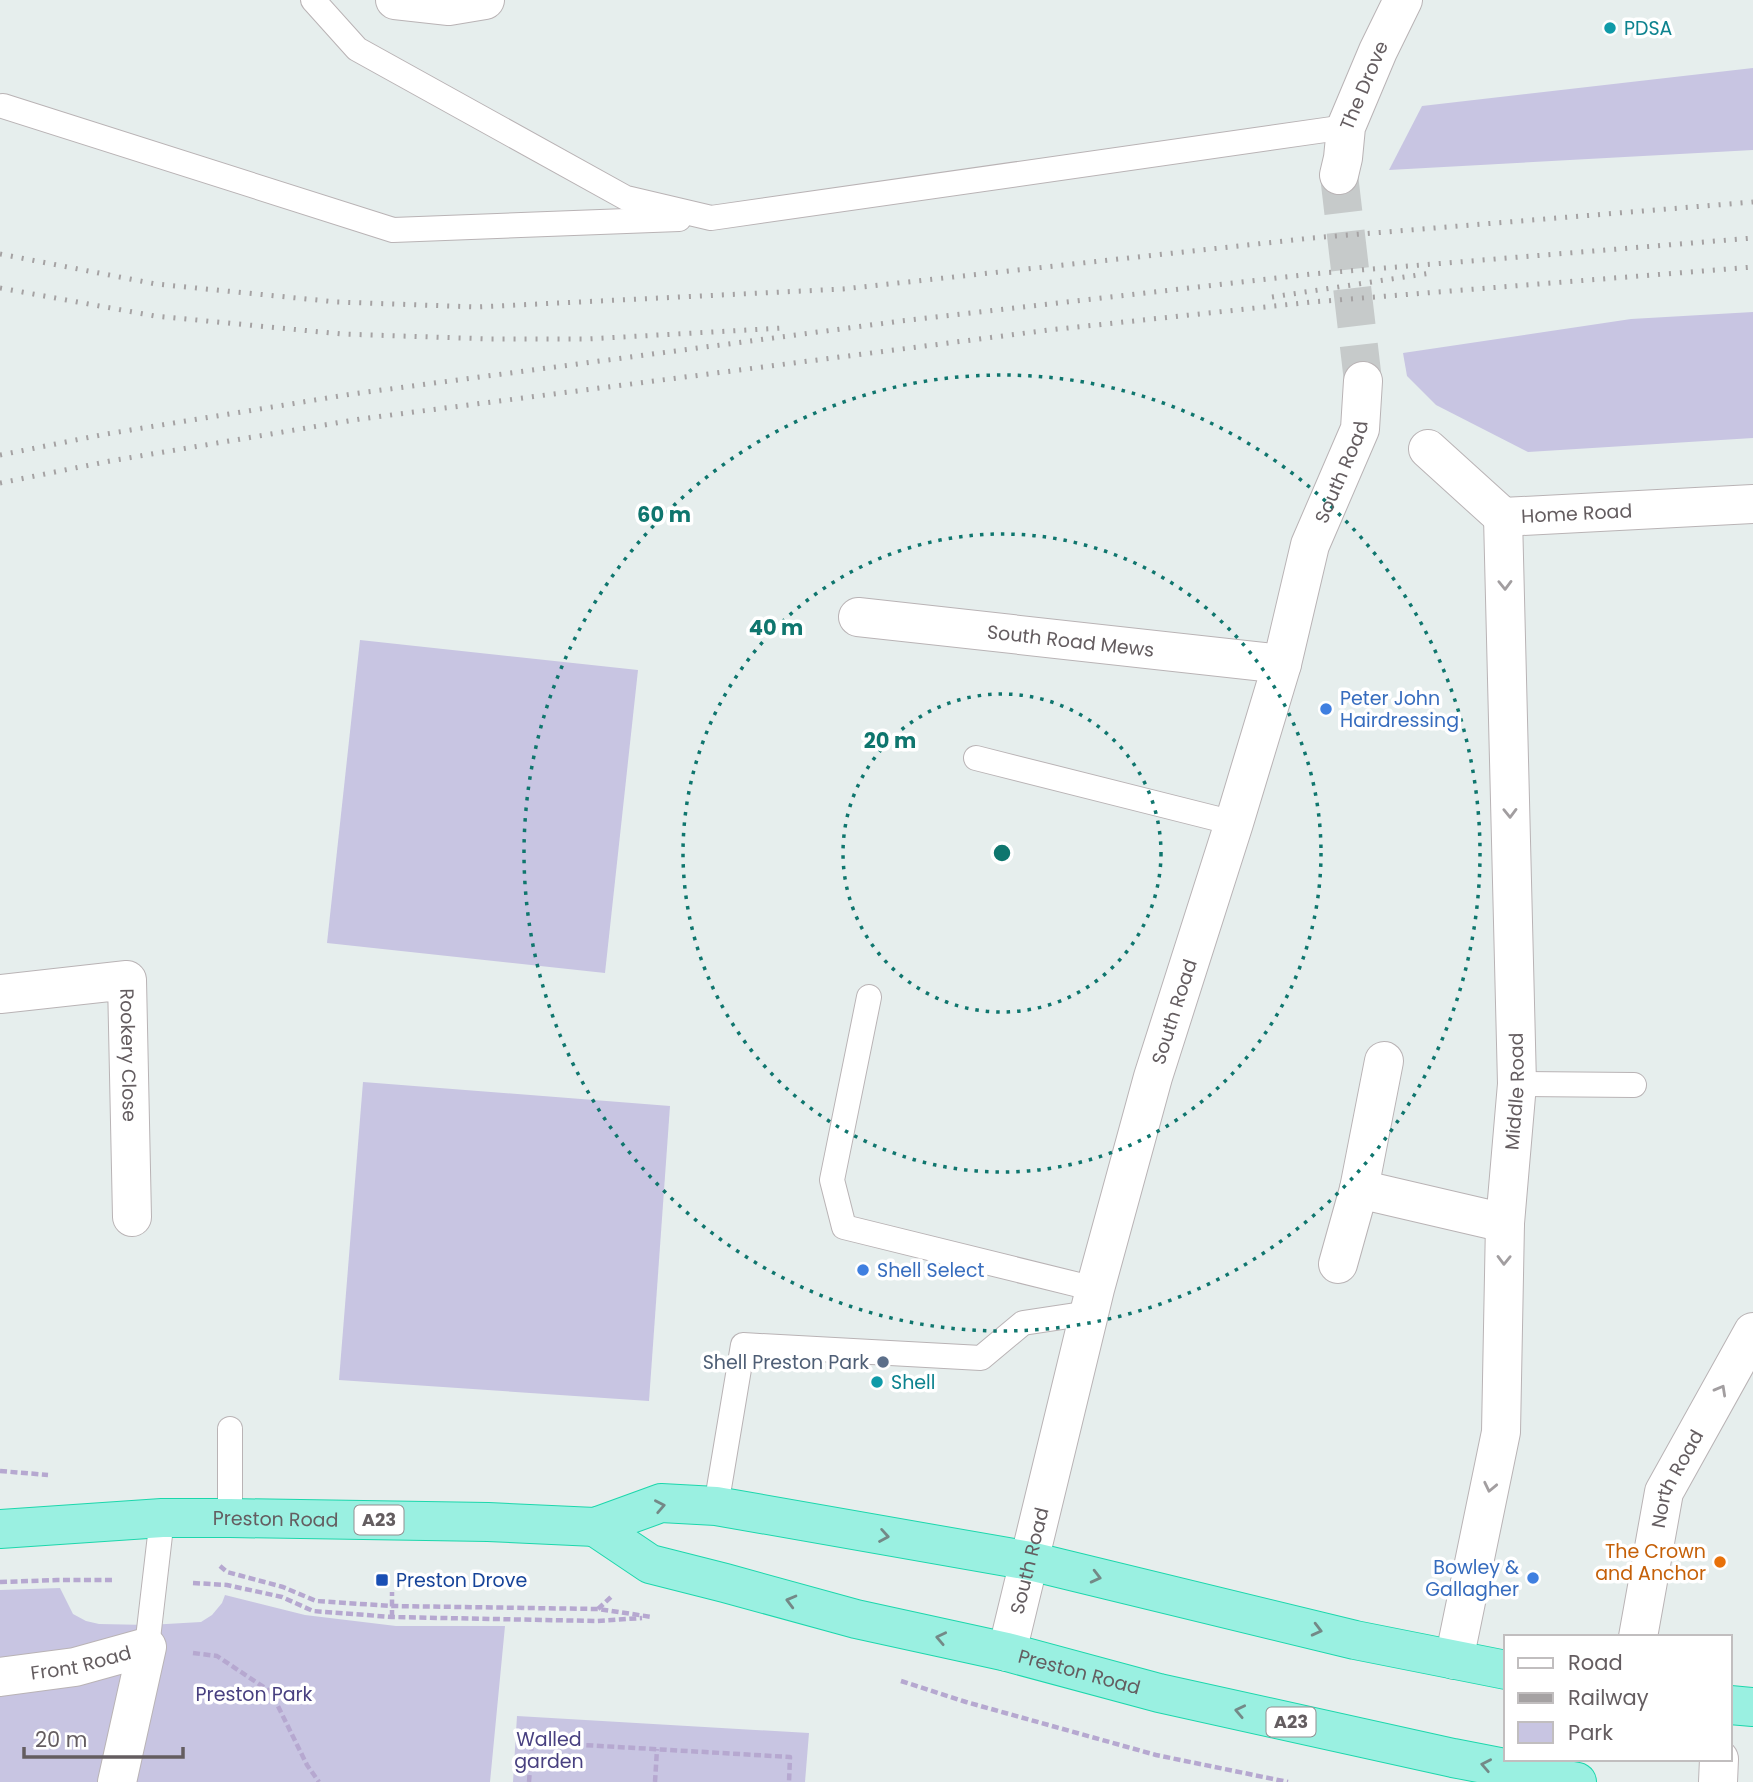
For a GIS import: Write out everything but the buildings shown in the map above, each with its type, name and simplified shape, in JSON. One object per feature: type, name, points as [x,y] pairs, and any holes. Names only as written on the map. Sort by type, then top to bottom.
[{"type":"highway","name":"Preston Road","points":[[0,1529],[162,1518],[488,1522],[595,1527],[661,1503],[716,1506],[1030,1561],[1355,1640],[1504,1670]]},
{"type":"highway","name":"Preston Road","points":[[595,1527],[650,1564],[856,1619],[1007,1652],[1159,1693],[1453,1758],[1577,1782]]},
{"type":"highway","points":[[1732,1705],[1753,1707]]},
{"type":"street","points":[[395,0],[449,6],[485,0]]},
{"type":"street","name":"The Drove","points":[[1339,175],[1346,127],[1403,0]]},
{"type":"street","name":"South Road","points":[[1007,1652],[1092,1301],[1153,1077],[1282,664],[1310,545],[1360,429],[1363,380]]},
{"type":"street","name":"Home Road","points":[[1428,449],[1503,517],[1753,504]]},
{"type":"street","name":"Middle Road","points":[[1454,1660],[1501,1432],[1505,1223],[1517,1084],[1503,517]]},
{"type":"street","name":"South Road Mews","points":[[858,617],[1282,664]]},
{"type":"street","name":"Rookery Close","points":[[0,994],[127,981],[132,1217]]},
{"type":"street","points":[[1338,1264],[1359,1189],[1384,1061]]},
{"type":"street","points":[[1359,1189],[1505,1223]]},
{"type":"street","name":"North Road","points":[[1638,1635],[1664,1492],[1753,1332]]},
{"type":"street","name":"Front Road","points":[[0,1677],[75,1667],[147,1647],[117,1782]]},
{"type":"street","points":[[1718,1782],[1719,1761]]},
{"type":"lane","points":[[313,0],[357,49],[626,198],[712,218]]},
{"type":"lane","points":[[3,106],[393,230],[712,218],[1346,127]]},
{"type":"lane","points":[[976,758],[1234,823]]},
{"type":"lane","points":[[869,997],[832,1180],[844,1227],[1092,1301]]},
{"type":"lane","points":[[1517,1084],[1634,1085]]},
{"type":"lane","points":[[716,1506],[743,1345],[981,1358],[1023,1322],[1092,1301]]},
{"type":"lane","points":[[230,1429],[230,1518]]},
{"type":"lane","points":[[147,1647],[162,1518]]},
{"type":"path","points":[[0,1582],[154,1580],[228,1585],[282,1597],[313,1611],[392,1617],[597,1621],[653,1617],[598,1609],[392,1606],[316,1601],[283,1587],[228,1572],[218,1564]]},
{"type":"path","points":[[392,1592],[392,1617]]},
{"type":"path","points":[[147,1647],[217,1656],[271,1692],[307,1765],[319,1782]]},
{"type":"path","points":[[892,1678],[966,1702],[1156,1755],[1288,1782]]},
{"type":"path","points":[[529,1782],[532,1742],[790,1757],[789,1782]]},
{"type":"path","points":[[655,1782],[657,1749]]},
{"type":"green space","points":[[1753,68],[1753,150],[1389,170],[1422,106]]},
{"type":"green space","points":[[1753,312],[1753,438],[1528,452],[1436,405],[1407,376],[1403,353],[1631,319]]},
{"type":"green space","points":[[360,640],[638,670],[605,973],[327,943]]},
{"type":"green space","points":[[363,1082],[670,1106],[649,1401],[339,1380]]},
{"type":"green space","name":"Preston Park","points":[[60,1588],[73,1614],[99,1624],[201,1622],[212,1615],[225,1595],[305,1615],[396,1626],[505,1626],[490,1782],[0,1782],[0,1590]]},
{"type":"green space","name":"Walled garden","points":[[517,1716],[809,1733],[805,1782],[513,1782]]},
{"type":"tunnel","points":[[1339,175],[1363,381]]},
{"type":"railway","points":[[0,254],[156,284],[337,302],[477,307],[843,289],[1312,238],[1753,202]]},
{"type":"railway","points":[[0,455],[106,434],[352,394],[901,321],[1311,274],[1753,238]]},
{"type":"railway","points":[[0,483],[110,461],[360,419],[1049,330],[1312,302],[1753,267]]},
{"type":"railway","points":[[1272,297],[1431,273]]},
{"type":"railway","points":[[0,288],[155,316],[342,334],[588,339],[782,328]]},
{"type":"place","name":"PDSA","points":[[1610,28]]},
{"type":"place","name":"Peter John Hairdressing","points":[[1326,709]]},
{"type":"place","name":"Shell Select","points":[[863,1270]]},
{"type":"place","name":"Shell Preston Park","points":[[883,1362]]},
{"type":"place","name":"Shell","points":[[877,1382]]},
{"type":"place","name":"The Crown and Anchor","points":[[1720,1562]]},
{"type":"place","name":"Bowley & Gallagher","points":[[1533,1578]]},
{"type":"place","name":"Preston Drove","points":[[382,1580]]}]
